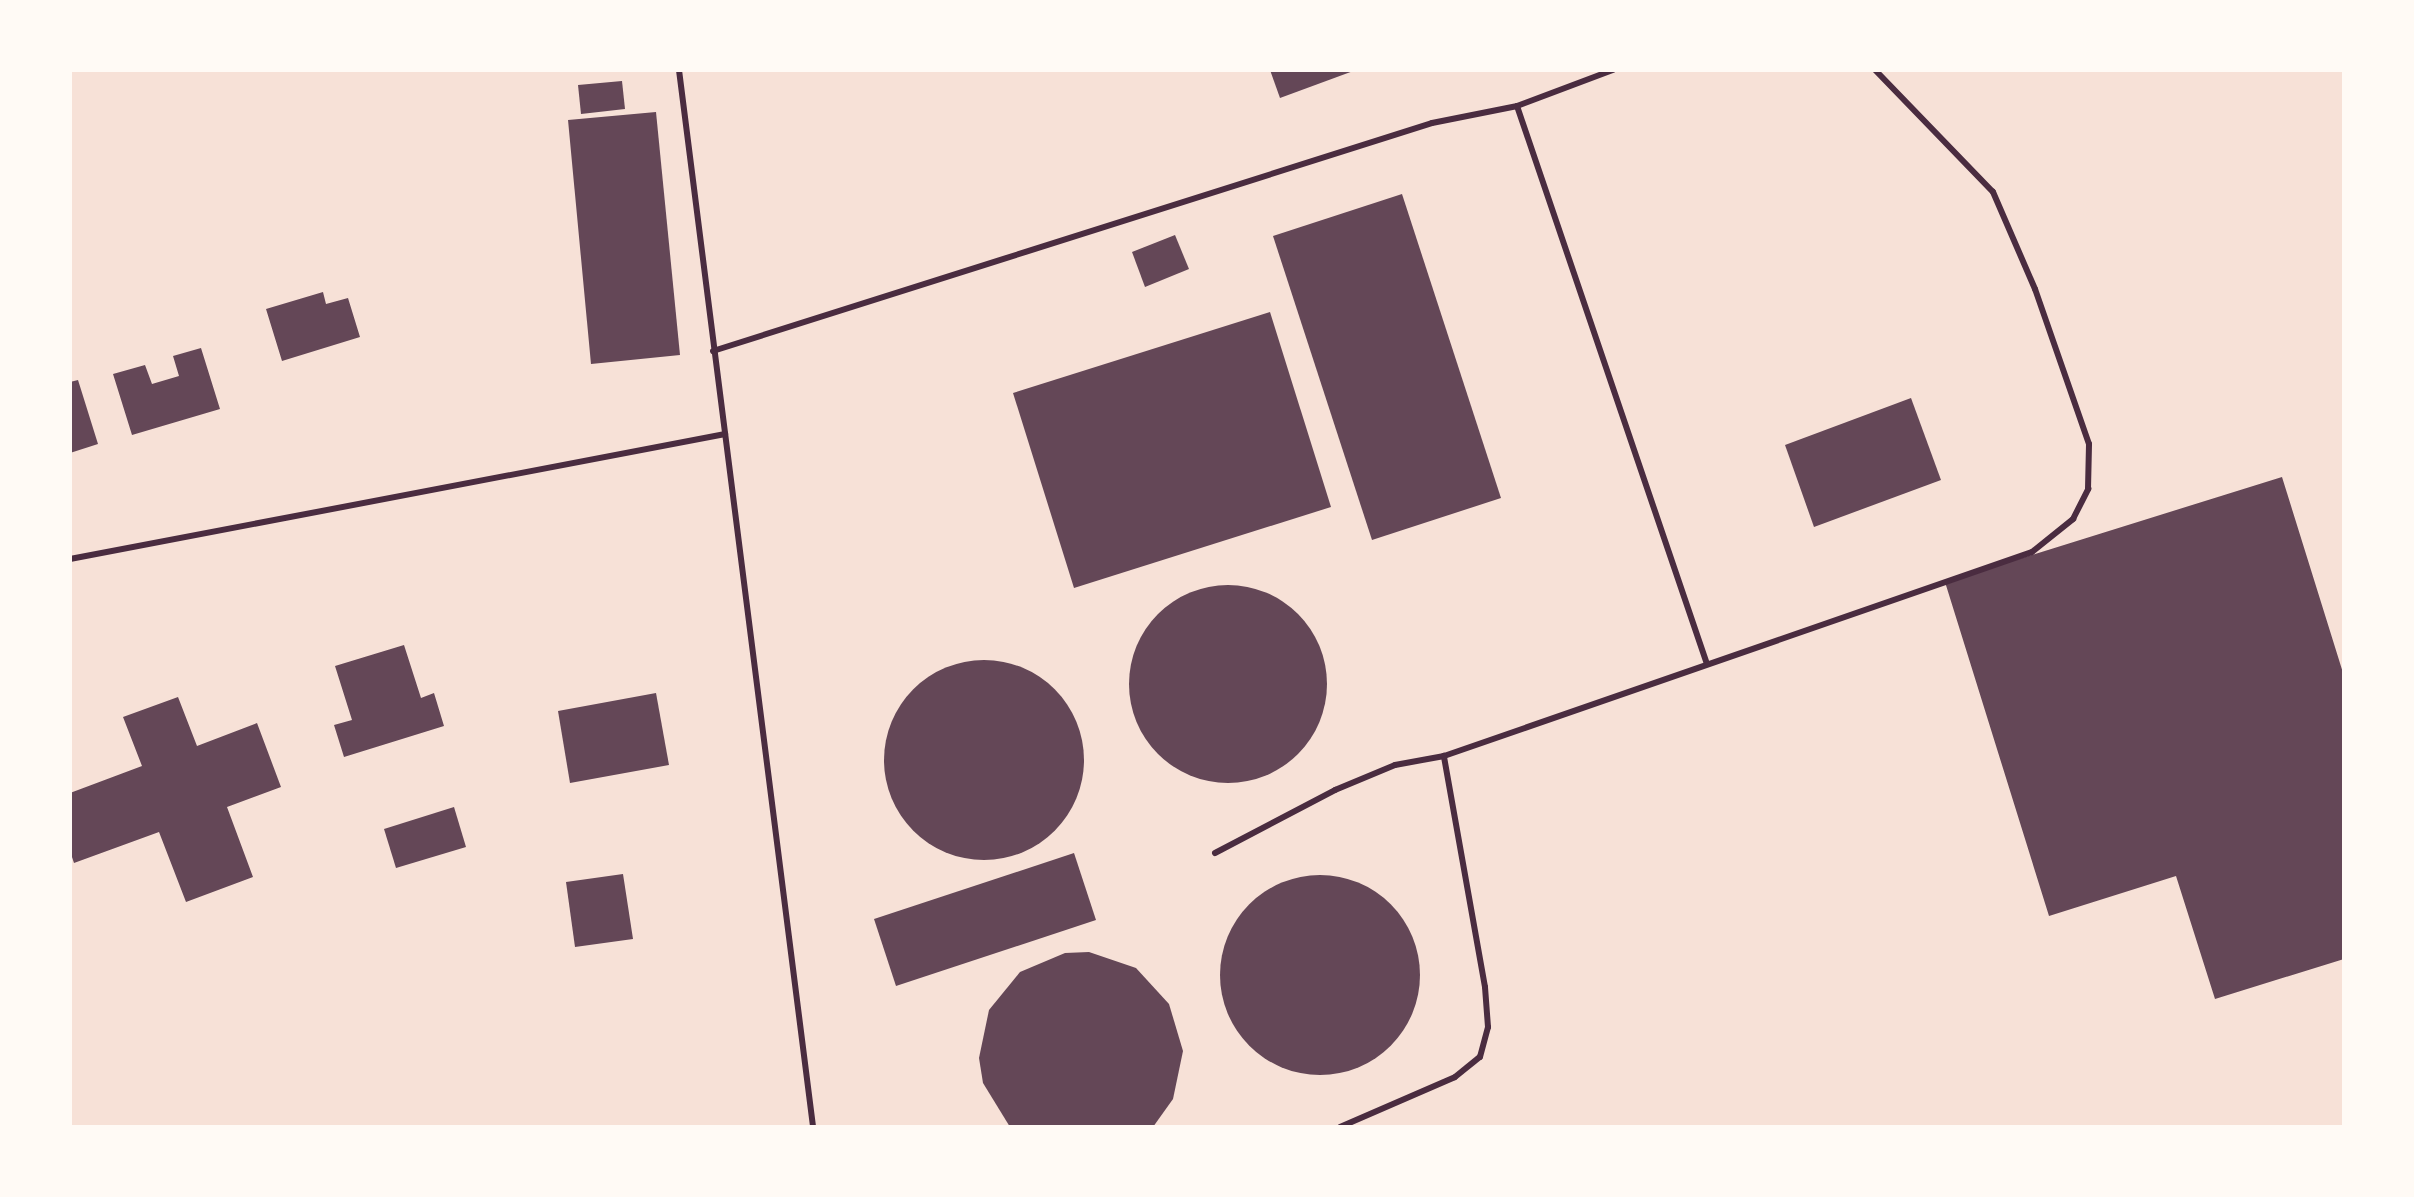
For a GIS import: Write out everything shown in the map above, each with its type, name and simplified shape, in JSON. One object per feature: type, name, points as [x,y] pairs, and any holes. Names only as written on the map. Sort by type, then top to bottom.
[{"type":"lane","points":[[679,70],[813,1127]]},
{"type":"lane","points":[[713,351],[1432,123],[1517,106],[1613,70]]},
{"type":"lane","points":[[1215,853],[1335,790],[1395,765],[1444,756],[2032,552],[2073,519],[2088,489],[2089,444],[2035,289],[1993,192],[1875,70]]},
{"type":"lane","points":[[1517,106],[1707,664]]},
{"type":"lane","points":[[70,559],[725,434]]},
{"type":"lane","points":[[1340,1127],[1455,1077],[1480,1057],[1484,1042],[1485,987],[1444,756]]},
{"type":"building","points":[[1270,70],[1356,70],[1280,98]]},
{"type":"building","points":[[622,81],[625,109],[581,114],[578,85]]},
{"type":"building","points":[[656,112],[680,355],[591,364],[568,120]]},
{"type":"building","points":[[1402,194],[1501,498],[1372,540],[1273,236]]},
{"type":"building","points":[[1175,235],[1189,269],[1145,287],[1132,252]]},
{"type":"building","points":[[323,292],[326,304],[348,298],[360,337],[282,361],[266,309]]},
{"type":"building","points":[[1270,312],[1331,507],[1074,588],[1013,393]]},
{"type":"building","points":[[201,348],[220,409],[132,435],[113,374],[145,365],[152,384],[179,376],[173,356]]},
{"type":"building","points":[[78,380],[98,444],[70,453],[70,382]]},
{"type":"building","points":[[1911,398],[1941,480],[1814,527],[1785,445]]},
{"type":"building","points":[[2282,477],[2344,676],[2344,959],[2215,999],[2176,876],[2049,916],[1945,582]]},
{"type":"building","points":[[1228,585],[1266,593],[1298,614],[1319,646],[1327,684],[1319,722],[1298,754],[1266,775],[1228,783],[1190,775],[1158,754],[1137,722],[1129,684],[1137,646],[1158,614],[1190,593]]},
{"type":"building","points":[[404,645],[421,698],[434,693],[444,726],[344,757],[334,725],[352,720],[335,666]]},
{"type":"building","points":[[984,660],[1022,667],[1055,689],[1077,722],[1084,760],[1077,798],[1055,831],[1022,853],[984,860],[946,853],[913,831],[891,798],[884,760],[891,722],[913,689],[946,667]]},
{"type":"building","points":[[656,693],[669,765],[570,783],[558,711]]},
{"type":"building","points":[[178,697],[197,746],[257,723],[281,787],[227,807],[253,877],[186,902],[159,832],[74,863],[70,851],[70,793],[142,766],[123,717]]},
{"type":"building","points":[[454,807],[466,847],[396,868],[384,829]]},
{"type":"building","points":[[1074,853],[1096,920],[896,986],[874,919]]},
{"type":"building","points":[[623,874],[633,939],[575,947],[566,882]]},
{"type":"building","points":[[1320,875],[1358,883],[1390,905],[1412,937],[1420,975],[1412,1013],[1390,1045],[1358,1067],[1320,1075],[1282,1067],[1250,1045],[1228,1013],[1220,975],[1228,937],[1250,905],[1282,883]]},
{"type":"building","points":[[1089,952],[1136,968],[1169,1004],[1183,1051],[1173,1099],[1153,1127],[1010,1127],[983,1083],[979,1058],[989,1010],[1020,972],[1065,953]]}]
